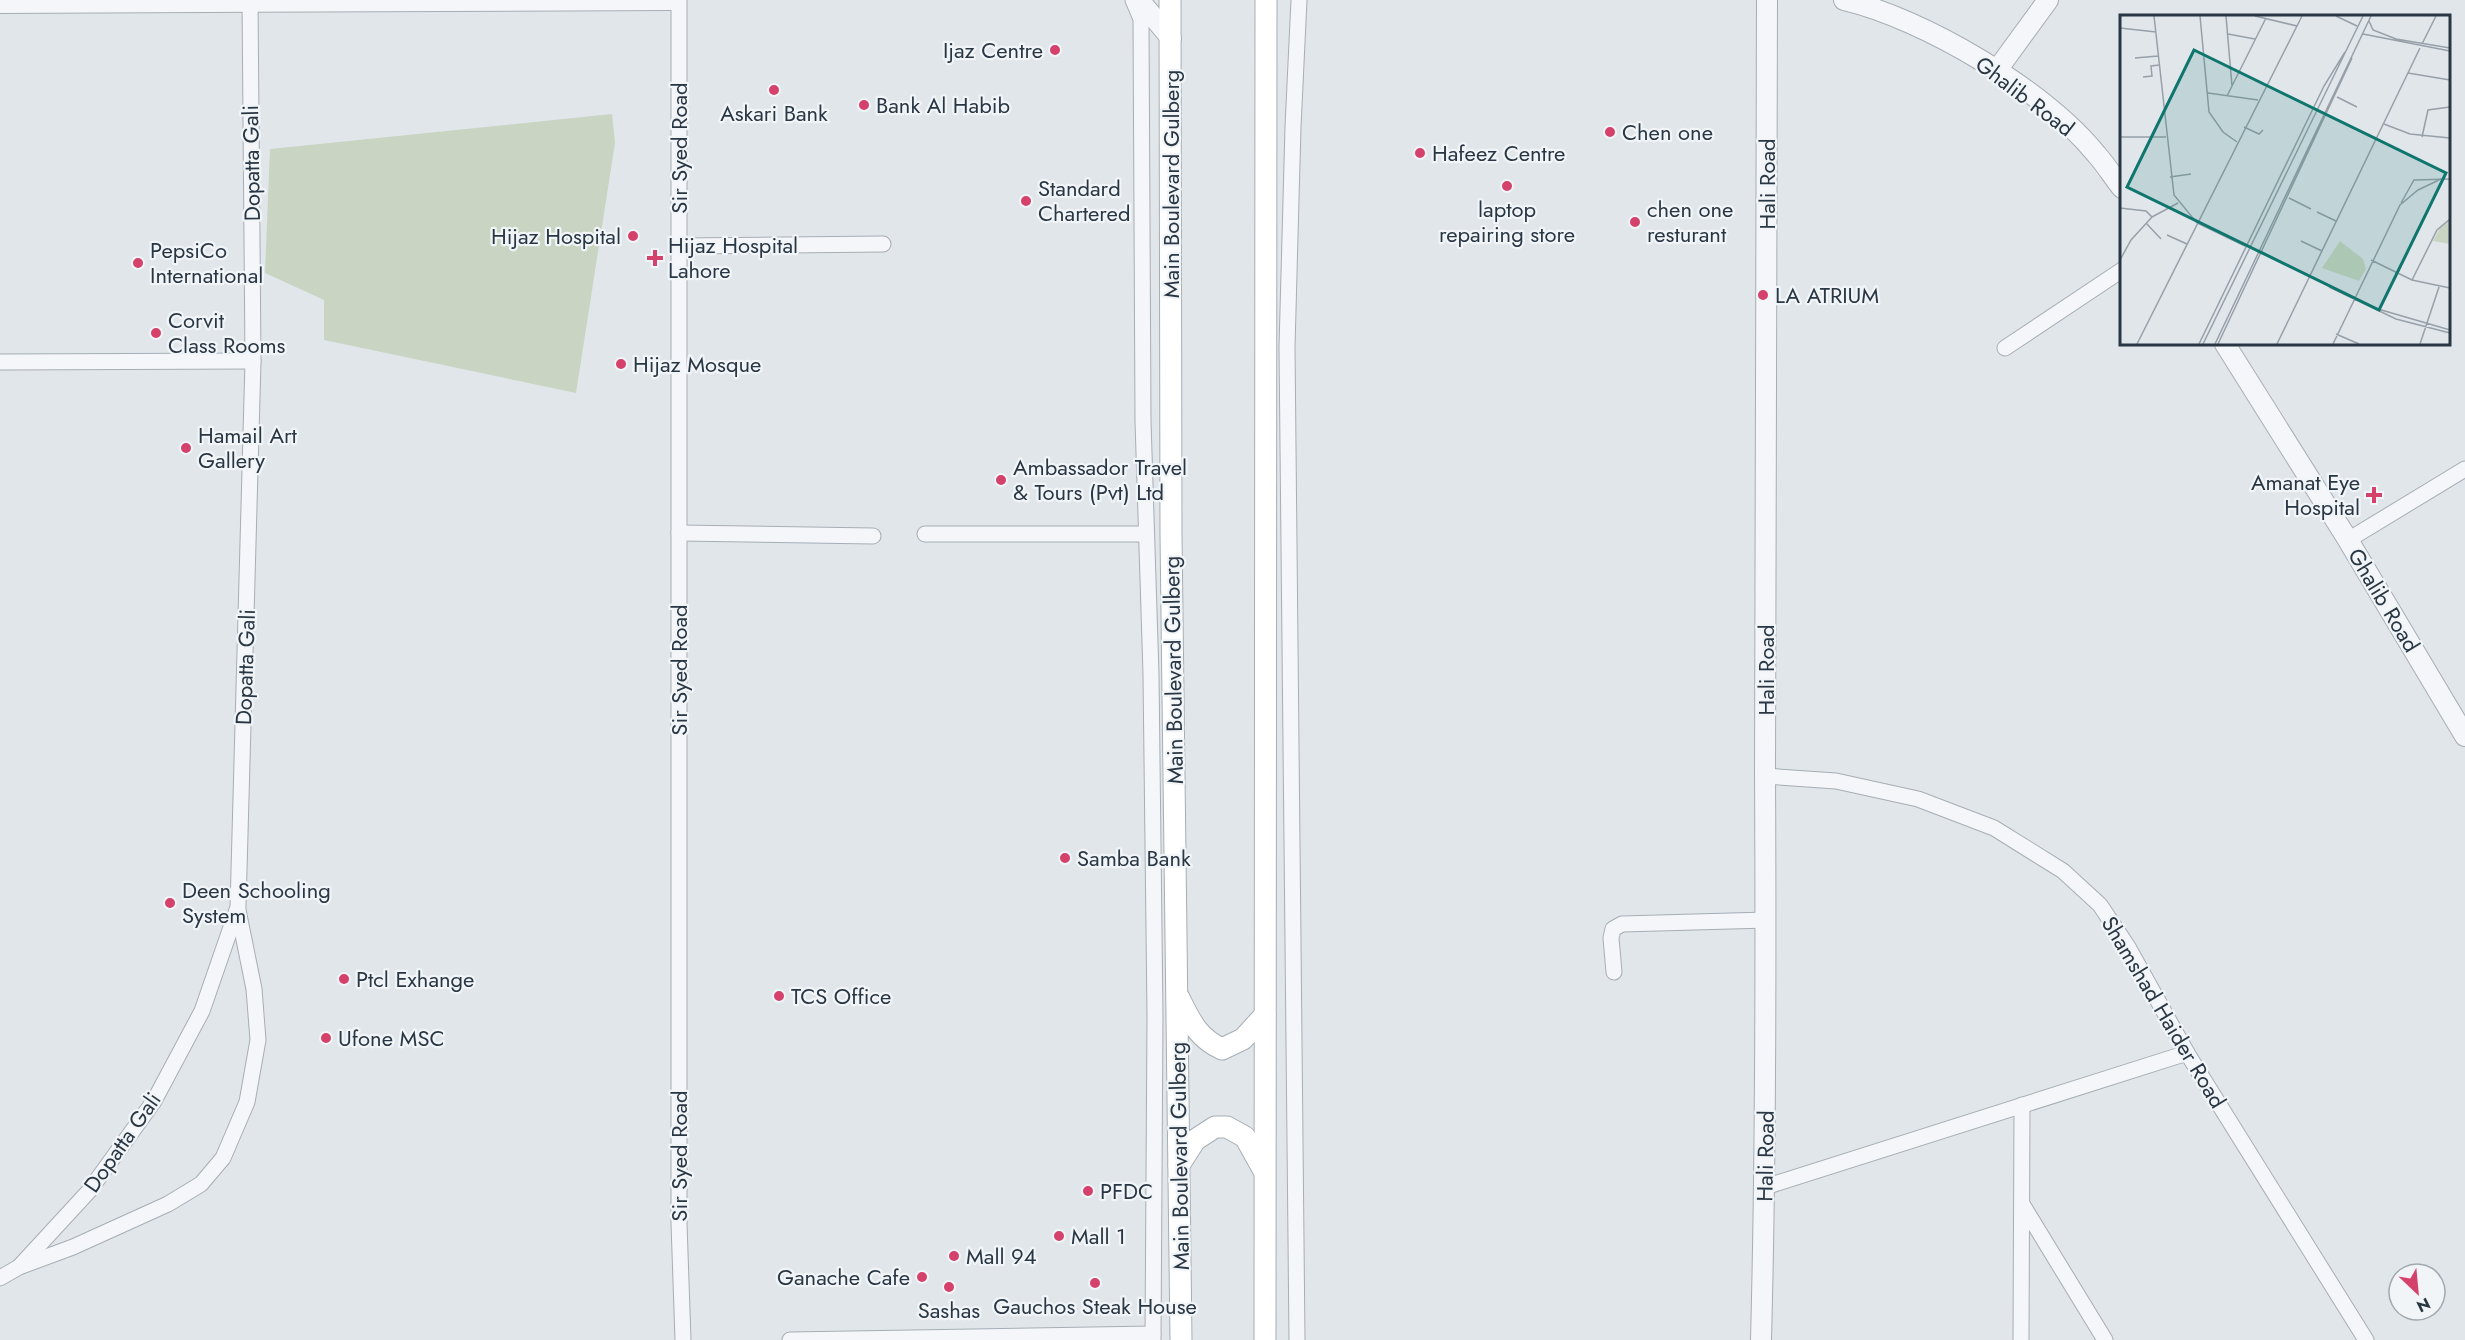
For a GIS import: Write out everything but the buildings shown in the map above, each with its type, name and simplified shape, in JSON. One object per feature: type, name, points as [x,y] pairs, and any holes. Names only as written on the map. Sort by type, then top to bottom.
[{"type":"main road","name":"Main Boulevard Gulberg","points":[[1170,0],[1171,534],[1181,1340]]},
{"type":"main road","points":[[1265,1340],[1266,0]]},
{"type":"main road","points":[[1177,994],[1191,1022],[1206,1042],[1222,1049],[1244,1039],[1265,1015]]},
{"type":"main road","points":[[1179,1165],[1195,1140],[1215,1127],[1227,1127],[1245,1137],[1265,1172]]},
{"type":"street","points":[[8,2],[674,0]]},
{"type":"street","name":"Sir Syed Road","points":[[679,0],[679,1199],[683,1340]]},
{"type":"street","points":[[790,1340],[1153,1337],[1154,980],[1151,674],[1143,421],[1141,19],[1133,0]]},
{"type":"street","points":[[1140,0],[1171,38]]},
{"type":"street","points":[[1297,1340],[1287,346],[1299,0]]},
{"type":"street","name":"Hali Road","points":[[1761,1340],[1765,1187],[1767,920],[1767,0]]},
{"type":"street","name":"Ghalib Road","points":[[1844,0],[1902,19],[1997,70],[2065,123],[2096,153],[2120,187]]},
{"type":"street","points":[[1997,70],[2049,0]]},
{"type":"street","name":"Dopatta Gali","points":[[19,1267],[88,1191],[154,1101],[202,1011],[238,907],[254,361],[249,1]]},
{"type":"street","points":[[680,246],[883,244]]},
{"type":"street","points":[[2005,348],[2120,271]]},
{"type":"street","name":"Ghalib Road","points":[[2226,345],[2348,540],[2465,736]]},
{"type":"street","points":[[0,362],[254,361]]},
{"type":"street","points":[[2348,540],[2465,469]]},
{"type":"street","points":[[680,533],[873,536]]},
{"type":"street","points":[[925,534],[1146,534]]},
{"type":"street","name":"Shamshad Haider Road","points":[[1766,776],[1836,781],[1917,799],[1994,828],[2063,871],[2100,905],[2128,946],[2187,1053],[2366,1340]]},
{"type":"street","points":[[0,1278],[19,1267],[73,1247],[168,1204],[201,1184],[223,1158],[247,1102],[258,1040],[254,989],[238,907]]},
{"type":"street","points":[[1614,972],[1613,928],[1622,924],[1767,920]]},
{"type":"street","points":[[1765,1187],[2187,1053]]},
{"type":"street","points":[[2021,1340],[2022,1105]]},
{"type":"street","points":[[2022,1202],[2105,1340]]},
{"type":"green space","points":[[612,114],[615,143],[576,393],[324,340],[324,300],[265,273],[270,149]]},
{"type":"place","name":"Ijaz Centre","points":[[1055,50]]},
{"type":"place","name":"Askari Bank","points":[[774,90]]},
{"type":"place","name":"Bank Al Habib","points":[[864,105]]},
{"type":"place","name":"Chen one","points":[[1610,132]]},
{"type":"place","name":"Hafeez Centre","points":[[1420,153]]},
{"type":"place","name":"laptop repairing store","points":[[1507,186]]},
{"type":"place","name":"Standard Chartered","points":[[1026,201]]},
{"type":"place","name":"chen one resturant","points":[[1635,222]]},
{"type":"place","name":"Hijaz Hospital","points":[[633,236]]},
{"type":"place","name":"Hijaz Hospital Lahore","points":[[655,258]]},
{"type":"place","name":"PepsiCo International","points":[[138,263]]},
{"type":"place","name":"LA ATRIUM","points":[[1763,295]]},
{"type":"place","name":"Corvit Class Rooms","points":[[156,333]]},
{"type":"place","name":"Hijaz Mosque","points":[[621,364]]},
{"type":"place","name":"Hamail Art Gallery","points":[[186,448]]},
{"type":"place","name":"Ambassador Travel & Tours (Pvt) Ltd","points":[[1001,480]]},
{"type":"place","name":"Amanat Eye Hospital","points":[[2374,495]]},
{"type":"place","name":"Samba Bank","points":[[1065,858]]},
{"type":"place","name":"Deen Schooling System","points":[[170,903]]},
{"type":"place","name":"Ptcl Exhange","points":[[344,979]]},
{"type":"place","name":"TCS Office","points":[[779,996]]},
{"type":"place","name":"Ufone MSC","points":[[326,1038]]},
{"type":"place","name":"PFDC","points":[[1088,1191]]},
{"type":"place","name":"Mall 1","points":[[1059,1236]]},
{"type":"place","name":"Mall 94","points":[[954,1256]]},
{"type":"place","name":"Ganache Cafe","points":[[922,1277]]},
{"type":"place","name":"Gauchos Steak House","points":[[1095,1283]]},
{"type":"place","name":"Sashas","points":[[949,1287]]}]
